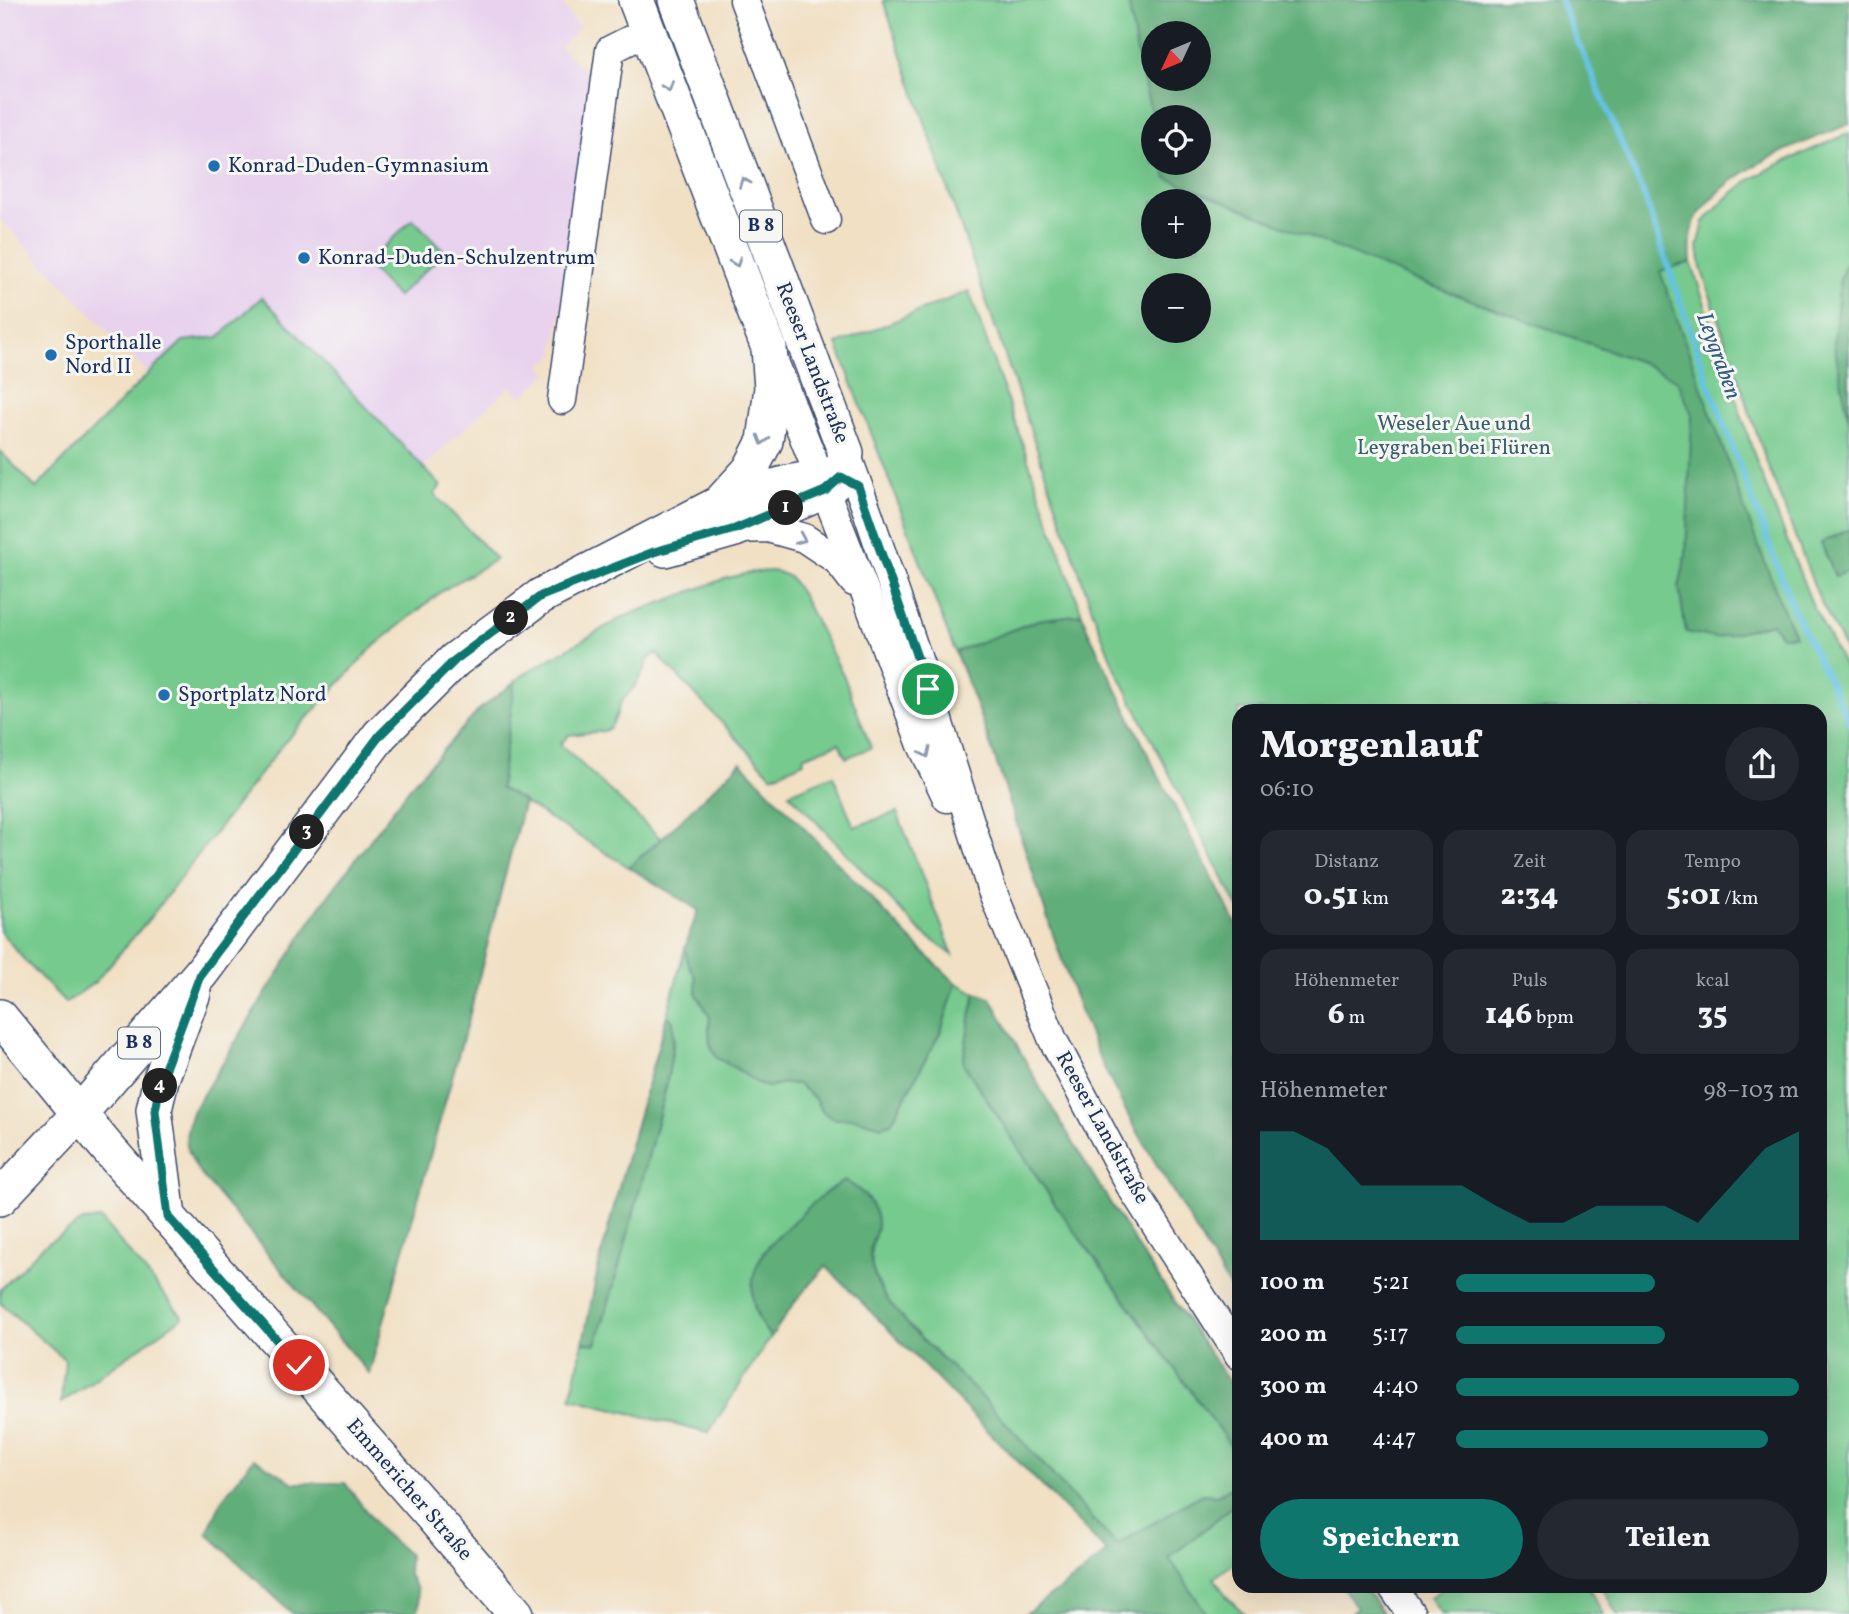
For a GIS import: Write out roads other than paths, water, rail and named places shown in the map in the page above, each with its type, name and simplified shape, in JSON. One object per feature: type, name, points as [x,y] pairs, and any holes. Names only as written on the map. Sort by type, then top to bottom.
[{"type":"main road","name":"Reeser Landstraße","points":[[676,0],[838,476]]},
{"type":"main road","name":"Reeser Landstraße","points":[[642,16],[769,348]]},
{"type":"main road","name":"B 8","points":[[727,516],[765,441],[772,388],[769,348]]},
{"type":"main road","name":"B 8","points":[[79,1114],[201,973],[380,735],[455,660],[541,596],[727,516],[838,476]]},
{"type":"main road","points":[[168,1217],[155,1111],[161,1079],[201,973]]},
{"type":"main road","name":"Emmericher Straße","points":[[0,1017],[168,1217],[516,1614]]},
{"type":"main road","points":[[0,1198],[79,1114]]},
{"type":"street","points":[[744,0],[826,220]]},
{"type":"street","name":"Reeser Landstraße","points":[[562,400],[610,50],[642,16]]},
{"type":"street","name":"Reeser Landstraße","points":[[769,348],[838,476],[928,689],[991,888]]},
{"type":"street","name":"Reeser Landstraße","points":[[838,476],[867,597],[922,745],[991,888],[1059,1052],[1130,1185],[1232,1343]]},
{"type":"street","points":[[727,516],[804,538],[837,561],[867,597]]},
{"type":"street","points":[[1397,1593],[1411,1614]]},
{"type":"waterway","name":"Leygraben","points":[[1560,0],[1645,198],[1699,357],[1793,608],[1849,722]]},
{"type":"place","name":"Konrad-Duden-Gymnasium","points":[[214,166]]},
{"type":"place","name":"Konrad-Duden-Schulzentrum","points":[[304,258]]},
{"type":"place","name":"Sporthalle Nord II","points":[[51,355]]},
{"type":"place","name":"Sportplatz Nord","points":[[164,695]]},
{"type":"park label","name":"Weseler Aue und Leygraben bei Flüren","points":[[1454,436]]}]
